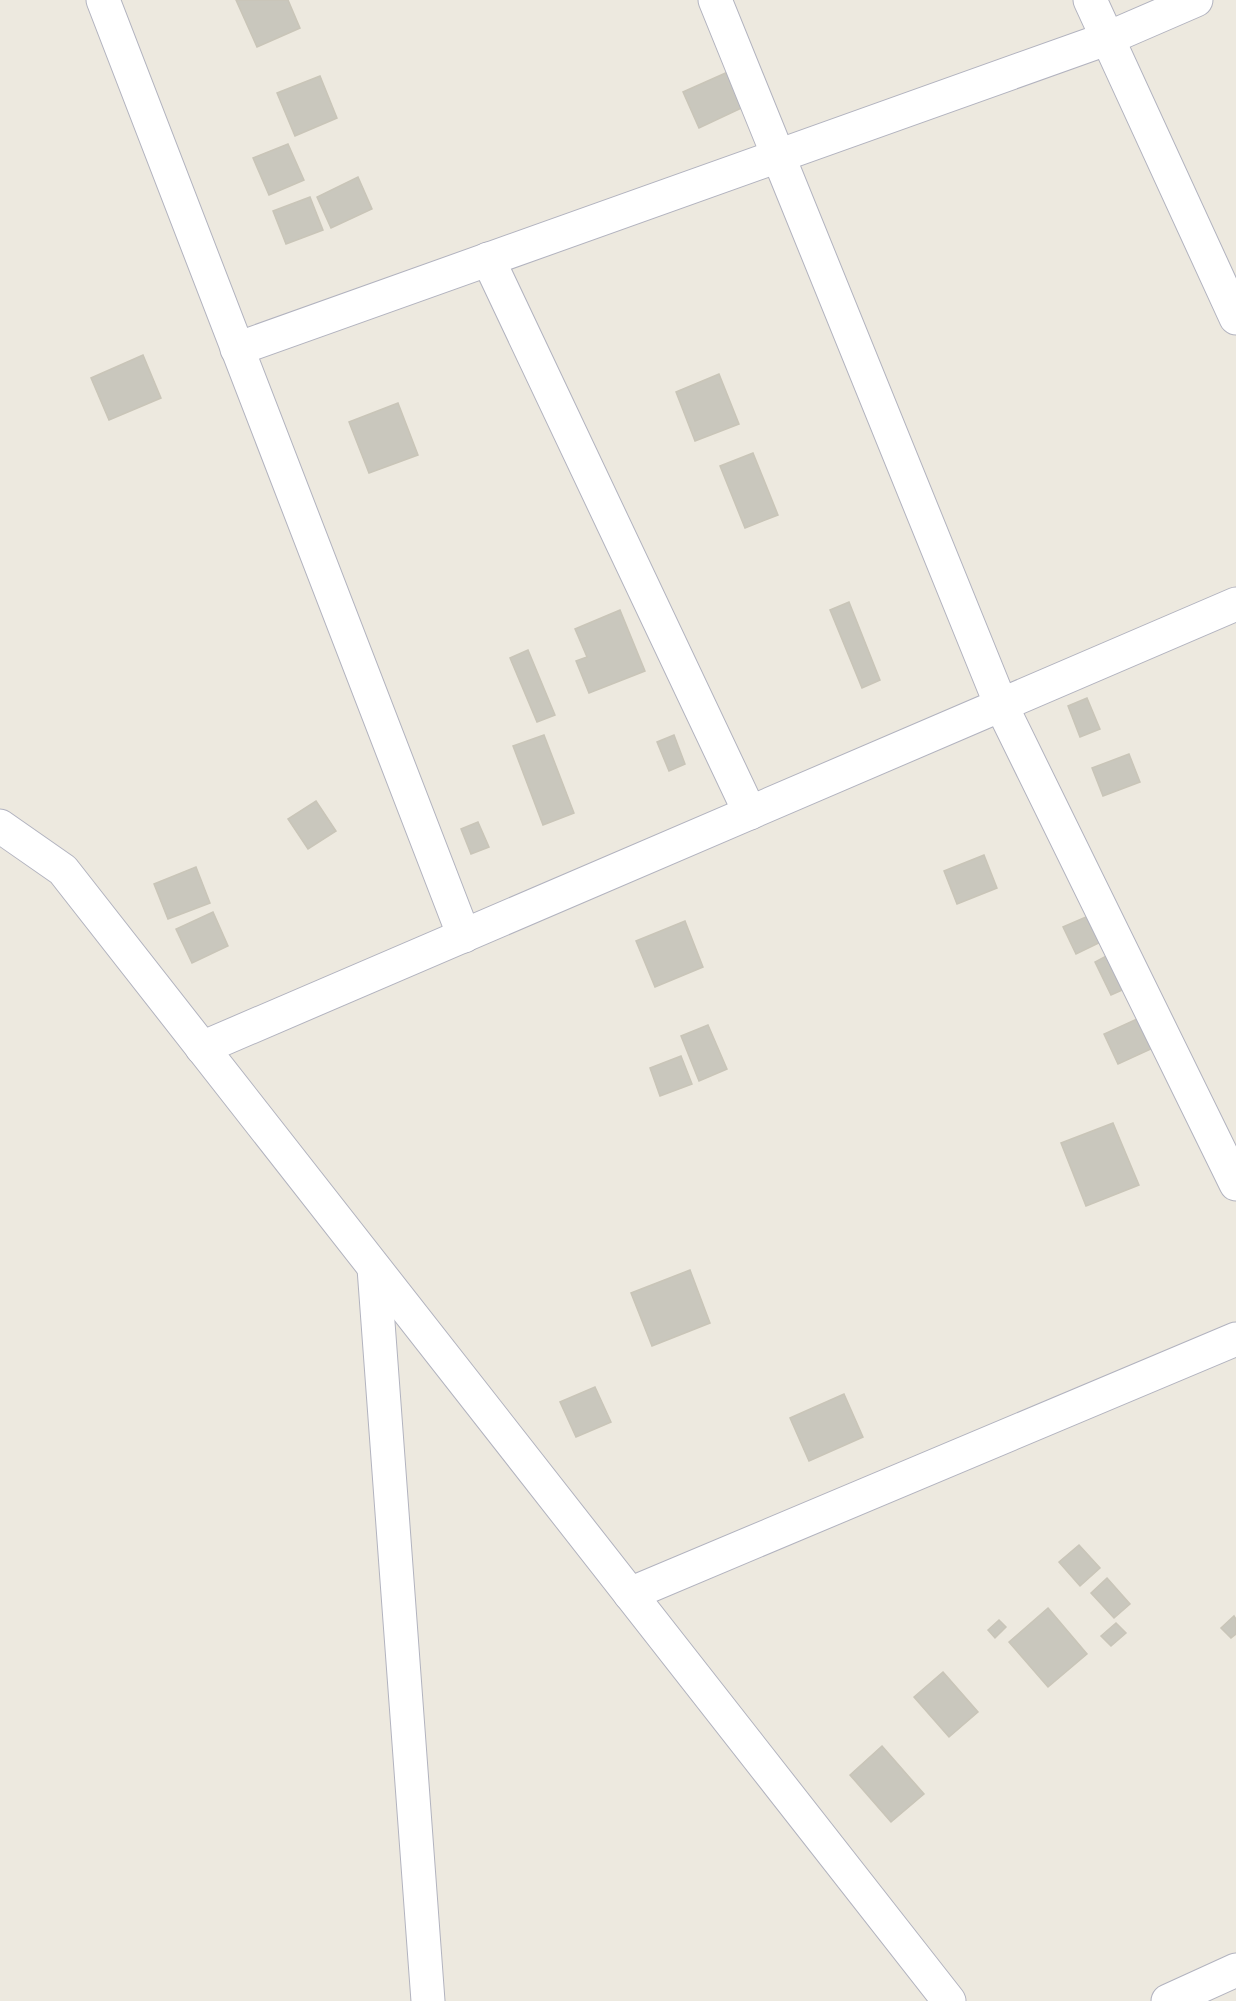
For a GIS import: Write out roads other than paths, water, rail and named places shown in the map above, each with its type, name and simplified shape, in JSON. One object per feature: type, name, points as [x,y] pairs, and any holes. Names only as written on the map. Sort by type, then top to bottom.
[{"type":"street","points":[[103,0],[464,936]]},
{"type":"street","points":[[715,0],[1001,705],[1236,1184]]},
{"type":"street","points":[[1090,0],[1236,318]]},
{"type":"street","points":[[237,349],[1106,39],[1196,0]]},
{"type":"street","points":[[488,259],[750,813]]},
{"type":"street","points":[[202,1048],[1236,604]]},
{"type":"street","points":[[0,826],[63,870],[949,2001]]},
{"type":"street","points":[[374,1268],[428,2001]]},
{"type":"street","points":[[630,1594],[1236,1339]]},
{"type":"street","points":[[1168,2001],[1236,1971]]}]
